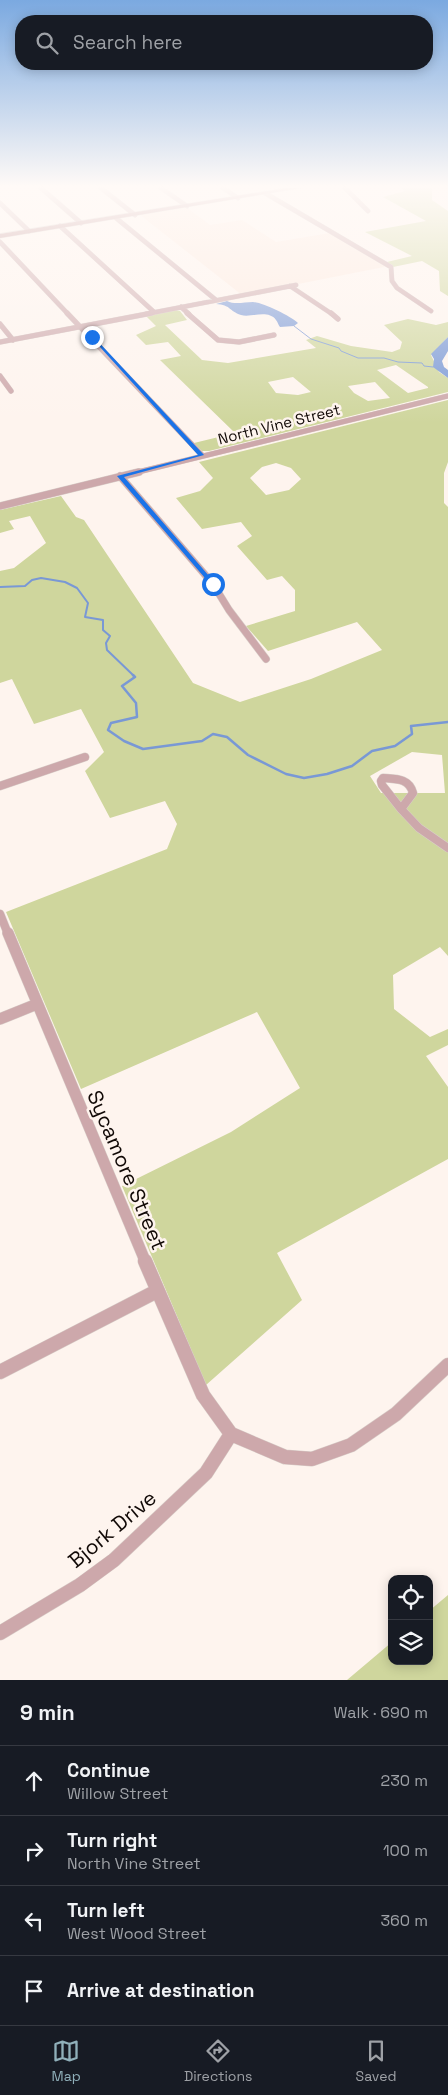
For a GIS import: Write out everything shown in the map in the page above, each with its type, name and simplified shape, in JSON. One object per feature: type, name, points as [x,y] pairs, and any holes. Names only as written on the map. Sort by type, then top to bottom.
[{"type":"street","points":[[24,266],[202,455]]},
{"type":"street","points":[[104,266],[154,312]]},
{"type":"street","points":[[175,266],[216,300]]},
{"type":"street","points":[[390,266],[392,281],[397,288],[431,311]]},
{"type":"street","points":[[0,342],[296,285]]},
{"type":"street","points":[[290,286],[326,308],[338,319]]},
{"type":"street","points":[[181,307],[218,340],[224,342],[242,342],[274,335]]},
{"type":"street","points":[[0,324],[13,340]]},
{"type":"street","points":[[0,376],[10,391]]},
{"type":"street","name":"North Vine Street","points":[[0,506],[202,455],[446,397]]},
{"type":"street","points":[[120,476],[213,584],[229,610],[266,659]]},
{"type":"street","points":[[0,786],[85,758]]},
{"type":"street","points":[[401,809],[412,824],[448,848]]},
{"type":"street","name":"Sycamore Street","points":[[0,914],[157,1291],[203,1395],[230,1434]]},
{"type":"street","points":[[0,1019],[38,1004]]},
{"type":"street","points":[[0,1372],[157,1291]]},
{"type":"street","points":[[230,1434],[285,1457],[312,1459],[351,1445],[396,1414],[448,1365]]},
{"type":"street","name":"Bjork Drive","points":[[0,1633],[80,1585],[114,1560],[206,1473],[230,1434]]},
{"type":"shaded area","points":[[206,266],[387,266],[242,295]]},
{"type":"green space","points":[[431,266],[448,266],[448,296],[440,291],[439,271]]},
{"type":"green space","points":[[176,310],[180,311],[187,320],[165,325],[202,360],[228,363],[316,348],[306,340],[317,336],[351,346],[392,352],[400,349],[402,342],[384,325],[408,319],[436,325],[448,322],[448,337],[431,355],[439,372],[448,378],[448,392],[209,451],[202,451],[194,443],[235,433],[160,360],[181,356],[168,342],[146,345],[136,335],[156,326],[146,316]],"holes":[[[396,365],[428,387],[428,388],[408,393],[377,370]],[[293,377],[311,392],[298,395],[276,393],[268,382]],[[375,382],[390,398],[368,401],[354,393],[348,386]]]},
{"type":"green space","points":[[448,400],[448,462],[444,473],[444,503],[448,507],[448,956],[440,947],[393,975],[394,1009],[430,1037],[448,1029],[448,1045],[426,1056],[448,1087],[448,1159],[277,1253],[302,1300],[206,1385],[122,1186],[231,1132],[300,1088],[257,1012],[81,1089],[6,912],[167,849],[177,824],[165,801],[110,818],[85,771],[104,752],[81,709],[34,724],[12,679],[0,683],[0,571],[14,568],[46,543],[30,516],[9,521],[14,529],[0,533],[0,510],[61,496],[76,517],[84,520],[193,683],[240,702],[311,679],[382,650],[357,622],[268,651],[246,626],[295,611],[295,590],[282,576],[267,580],[237,546],[252,536],[241,522],[202,529],[176,498],[200,491],[213,478],[199,462]],"holes":[[[276,463],[291,468],[301,479],[289,490],[266,495],[250,478],[262,467]],[[412,752],[442,755],[445,793],[381,793],[370,776]]]},
{"type":"green space","points":[[448,1595],[448,1680],[347,1680],[388,1645],[388,1665],[433,1665],[433,1608]]},
{"type":"water","points":[[227,301],[258,303],[277,310],[298,323],[294,326],[280,327],[276,320],[269,315],[245,316],[225,306],[216,304]]},
{"type":"water","points":[[448,337],[448,351],[442,361],[444,367],[448,370],[448,378],[433,367],[434,359],[431,354]]},
{"type":"waterway","points":[[294,326],[311,339],[339,348],[341,351],[358,358],[384,358],[398,362],[422,363],[424,366],[433,367]]},
{"type":"waterway","points":[[0,587],[25,586],[32,580],[41,578],[65,582],[77,588],[88,603],[85,617],[103,620],[103,630],[110,636],[106,643],[107,650],[134,676]]},
{"type":"waterway","points":[[134,676],[122,686],[136,703],[137,717],[111,723],[108,730],[124,741],[143,749],[202,741],[213,734],[227,737],[248,755],[286,774],[304,778],[327,774],[352,766],[372,751],[395,746],[412,734],[411,726],[448,722]]},
{"type":"route","points":[[92,337],[202,455],[120,476],[213,584]]}]
